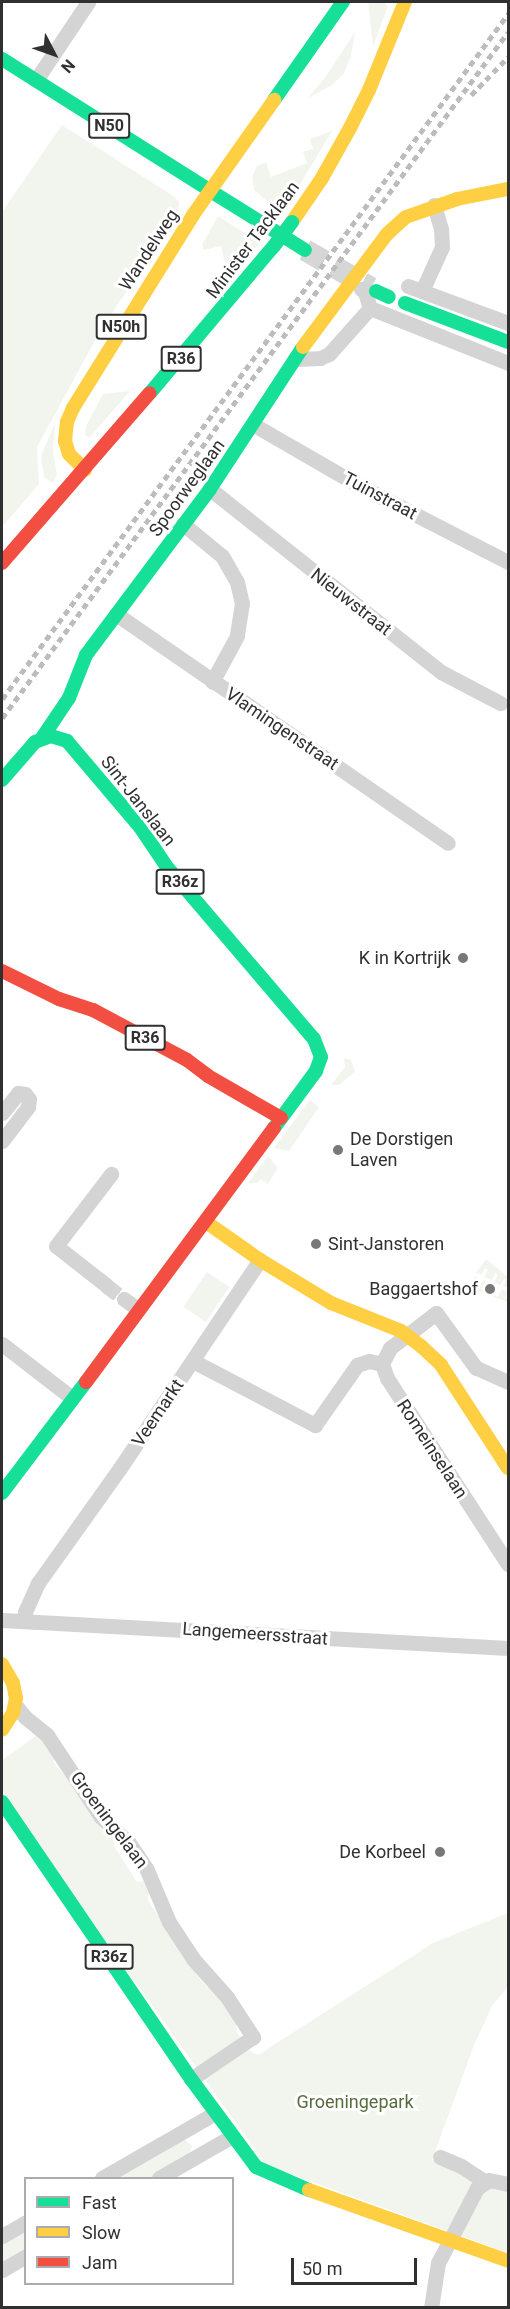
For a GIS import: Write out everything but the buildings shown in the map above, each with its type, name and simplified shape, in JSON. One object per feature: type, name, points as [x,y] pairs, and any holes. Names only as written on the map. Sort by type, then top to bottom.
[{"type":"main road","name":"N50h","points":[[210,190],[343,2]]},
{"type":"main road","name":"Minister Tacklaan","points":[[85,470],[221,312],[292,222],[322,178],[350,128],[405,2]]},
{"type":"main road","name":"N50","points":[[2,59],[210,190]]},
{"type":"main road","points":[[434,205],[508,189]]},
{"type":"main road","points":[[210,190],[305,250]]},
{"type":"main road","name":"Wandelweg","points":[[85,470],[69,454],[66,445],[65,429],[69,415],[171,247],[210,190]]},
{"type":"main road","name":"Spoorweglaan","points":[[2,780],[27,747],[42,738],[69,698],[86,656],[210,489],[254,425],[295,359],[371,255],[396,224],[434,205]]},
{"type":"main road","points":[[368,290],[389,297]]},
{"type":"main road","points":[[405,303],[508,342]]},
{"type":"main road","name":"R36","points":[[2,563],[85,470]]},
{"type":"main road","name":"Sint-Janslaan","points":[[42,738],[60,738],[73,747],[140,827],[167,867],[314,1039],[320,1052],[319,1066],[281,1118]]},
{"type":"main road","name":"R36","points":[[2,971],[114,1021],[187,1060],[208,1076],[281,1118]]},
{"type":"main road","points":[[2,1492],[206,1222],[281,1118]]},
{"type":"main road","points":[[206,1222],[260,1260],[331,1303],[384,1323],[407,1335],[441,1365],[508,1468]]},
{"type":"main road","points":[[2,1664],[13,1683],[16,1706],[10,1720],[2,1730]]},
{"type":"main road","name":"R36z","points":[[2,1802],[250,2162],[262,2171],[326,2198],[508,2261]]},
{"type":"street","points":[[36,80],[88,2]]},
{"type":"street","points":[[385,315],[414,288],[442,247],[441,229],[434,205]]},
{"type":"street","points":[[414,288],[508,323]]},
{"type":"street","points":[[368,290],[365,292],[370,308],[508,363]]},
{"type":"street","points":[[295,359],[320,358],[337,347],[370,308]]},
{"type":"street","name":"Tuinstraat","points":[[254,425],[356,484],[508,562]]},
{"type":"street","name":"Nieuwstraat","points":[[210,489],[441,672],[500,703]]},
{"type":"street","points":[[183,524],[222,556],[237,582],[242,603],[237,636],[212,682]]},
{"type":"street","name":"Vlamingenstraat","points":[[116,614],[448,843]]},
{"type":"street","points":[[2,1113],[18,1092],[24,1093],[29,1099],[29,1105],[2,1141]]},
{"type":"street","points":[[106,1285],[56,1246],[111,1174]]},
{"type":"street","name":"Veemarkt","points":[[25,1620],[25,1612],[38,1582],[193,1361],[260,1260]]},
{"type":"street","points":[[124,1299],[138,1310]]},
{"type":"street","points":[[193,1361],[315,1425],[357,1365],[369,1361],[382,1364],[387,1351],[436,1313],[476,1368],[508,1382]]},
{"type":"street","points":[[2,1344],[72,1398]]},
{"type":"street","name":"Romeinselaan","points":[[382,1364],[387,1378],[508,1564]]},
{"type":"street","name":"Langemeersstraat","points":[[2,1620],[508,1648]]},
{"type":"street","name":"Groeningelaan","points":[[16,1706],[25,1718],[46,1735],[101,1817],[129,1843],[147,1870],[169,1922],[254,2037],[191,2079]]},
{"type":"street","points":[[104,2177],[215,2113]]},
{"type":"street","points":[[161,2177],[232,2136]]},
{"type":"street","points":[[440,2157],[461,2166],[484,2181],[498,2180],[508,2184]]},
{"type":"street","points":[[431,2307],[438,2263],[475,2192],[484,2181]]},
{"type":"street","points":[[2,2236],[24,2223]]},
{"type":"street","points":[[2,2270],[24,2257]]},
{"type":"green space","points":[[368,2],[386,2],[388,6],[373,46]]},
{"type":"green space","points":[[355,32],[351,56],[344,73],[332,85],[308,98],[324,79]]},
{"type":"green space","points":[[62,125],[172,195],[179,202],[178,211],[98,335],[37,447],[39,484],[2,527],[2,212]]},
{"type":"green space","points":[[332,131],[284,211],[274,207],[254,190],[252,177],[257,166],[266,162],[271,177],[307,163],[303,152],[313,149],[310,139]]},
{"type":"green space","points":[[218,216],[260,243],[229,281],[221,246],[204,250],[202,245]]},
{"type":"green space","points":[[130,391],[89,438],[85,435],[86,426],[103,394]]},
{"type":"green space","points":[[55,423],[53,452],[57,474],[53,483],[44,477],[41,456]]},
{"type":"green space","points":[[344,1058],[351,1060],[355,1072],[339,1085],[331,1085],[345,1067]]},
{"type":"green space","points":[[310,1100],[319,1107],[289,1151],[274,1148]]},
{"type":"green space","points":[[268,1156],[278,1168],[268,1184],[261,1179],[257,1183],[248,1183]]},
{"type":"green space","points":[[486,1259],[508,1277],[508,1288],[503,1286],[506,1280],[504,1279],[500,1285],[494,1282],[498,1275],[495,1273],[492,1280],[484,1277],[488,1270],[485,1268],[481,1275],[476,1273]]},
{"type":"green space","points":[[207,1272],[229,1287],[206,1322],[184,1307]]},
{"type":"green space","points":[[475,1276],[479,1279],[476,1287],[479,1288],[483,1280],[490,1284],[486,1292],[489,1293],[493,1285],[499,1288],[495,1295],[498,1297],[502,1289],[508,1292],[505,1298],[508,1302],[469,1288]]},
{"type":"green space","name":"Groeningepark","points":[[37,1735],[55,1756],[54,1763],[76,1789],[102,1830],[114,1838],[114,1846],[137,1882],[144,1881],[149,1891],[148,1900],[201,1981],[222,2001],[236,2023],[237,2033],[250,2051],[258,2055],[433,1943],[508,1913],[508,1987],[492,2006],[474,2045],[432,2160],[508,2191],[508,2253],[266,2165],[2,1795],[2,1760]]},
{"type":"green space","points":[[182,2137],[192,2146],[188,2157],[153,2177],[112,2177]]},
{"type":"green space","points":[[24,2230],[24,2252],[2,2265],[2,2242]]},
{"type":"tunnel","points":[[305,250],[371,288]]},
{"type":"tunnel","points":[[106,1285],[124,1299]]},
{"type":"railway","points":[[2,699],[508,14]]},
{"type":"railway","points":[[2,718],[508,32]]},
{"type":"railway","points":[[471,95],[508,57]]},
{"type":"traffic: fast","points":[[274,100],[343,2]]},
{"type":"traffic: fast","points":[[2,59],[209,190]]},
{"type":"traffic: fast","points":[[209,190],[305,250]]},
{"type":"traffic: fast","points":[[274,246],[292,222]]},
{"type":"traffic: fast","points":[[150,393],[274,246]]},
{"type":"traffic: fast","points":[[376,291],[389,297]]},
{"type":"traffic: fast","points":[[405,303],[508,342]]},
{"type":"traffic: fast","points":[[42,738],[69,698],[86,655],[210,489],[303,347]]},
{"type":"traffic: fast","points":[[2,780],[35,742],[51,736],[67,741],[140,827],[167,867],[314,1039],[321,1057],[316,1071],[274,1128]]},
{"type":"traffic: fast","points":[[2,1493],[86,1382]]},
{"type":"traffic: fast","points":[[2,1802],[191,2079],[256,2167],[309,2190]]},
{"type":"traffic: slow","points":[[292,222],[322,178],[350,128],[369,90],[405,2]]},
{"type":"traffic: slow","points":[[85,470],[69,454],[65,441],[67,422],[73,408],[193,215],[274,100]]},
{"type":"traffic: slow","points":[[303,347],[387,234],[406,217],[457,199],[508,189]]},
{"type":"traffic: slow","points":[[206,1222],[260,1260],[331,1303],[401,1331],[422,1347],[441,1365],[508,1468]]},
{"type":"traffic: slow","points":[[2,1664],[13,1683],[16,1698],[13,1713],[2,1730]]},
{"type":"traffic: slow","points":[[309,2190],[508,2261]]},
{"type":"traffic: jam","points":[[2,563],[150,393]]},
{"type":"traffic: jam","points":[[2,971],[59,999],[93,1010],[187,1060],[208,1076],[281,1118]]},
{"type":"traffic: jam","points":[[86,1382],[274,1128]]},
{"type":"place","name":"K in Kortrijk","points":[[463,958]]},
{"type":"place","name":"De Dorstigen Laven","points":[[338,1150]]},
{"type":"place","name":"Sint-Janstoren","points":[[316,1244]]},
{"type":"place","name":"Baggaertshof","points":[[490,1289]]},
{"type":"place","name":"De Korbeel","points":[[440,1852]]}]
